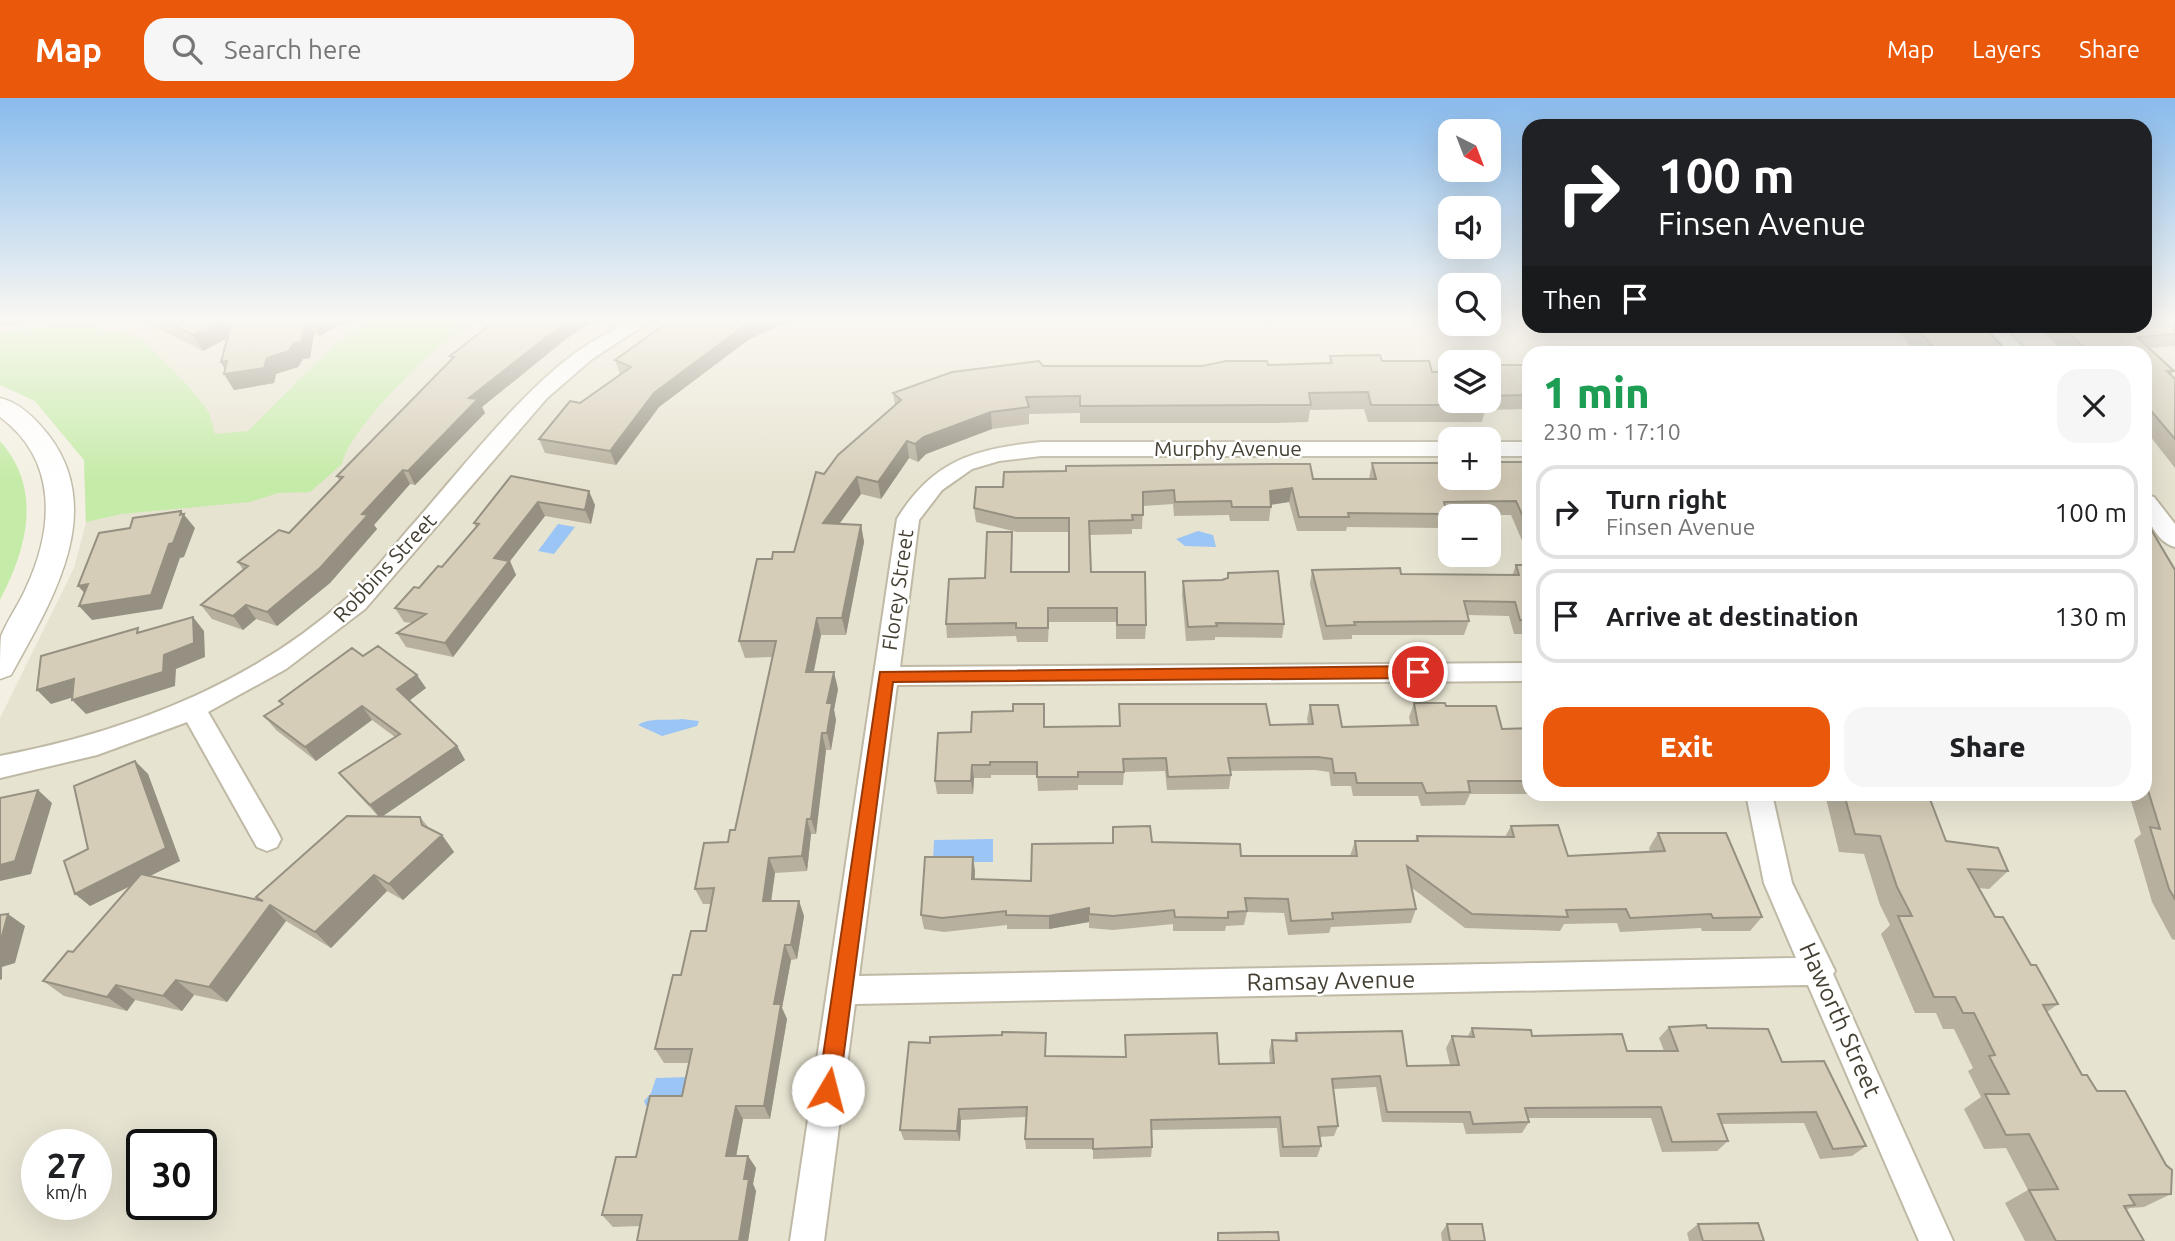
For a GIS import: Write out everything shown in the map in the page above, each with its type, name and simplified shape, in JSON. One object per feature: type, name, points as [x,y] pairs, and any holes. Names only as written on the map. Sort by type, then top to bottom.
[{"type":"street","name":"Robbins Street","points":[[0,767],[131,734],[193,709],[245,684],[332,625],[358,603],[540,394],[563,374]]},
{"type":"street","points":[[0,407],[29,428],[49,456],[59,484],[63,516],[51,569],[0,667]]},
{"type":"street","name":"Murphy Avenue","points":[[1005,452],[1041,449],[1438,449]]},
{"type":"street","points":[[1501,449],[1522,449]]},
{"type":"street","name":"Florey Street","points":[[807,1241],[908,519],[925,491],[950,472],[977,459],[1005,452]]},
{"type":"street","points":[[2152,510],[2175,539]]},
{"type":"street","points":[[886,676],[1522,671]]},
{"type":"street","points":[[193,709],[267,839]]},
{"type":"street","name":"Haworth Street","points":[[1760,801],[1778,883],[1820,971],[1936,1241]]},
{"type":"street","name":"Ramsay Avenue","points":[[843,990],[1820,971]]},
{"type":"shaded area","points":[[0,374],[1438,374],[1438,413],[1501,413],[1501,374],[1522,374],[1522,801],[2152,801],[2152,374],[2175,374],[2175,1241],[0,1241],[0,718],[74,568],[86,522],[84,460],[35,401],[0,385]]},
{"type":"green space","points":[[0,374],[177,374],[209,412],[215,434],[248,431],[305,374],[409,374],[361,429],[348,448],[342,464],[310,492],[278,493],[250,502],[121,514],[86,522],[84,460],[35,401],[0,385]]},
{"type":"green space","points":[[0,441],[22,479],[26,519],[17,560],[0,600]]},
{"type":"water","points":[[558,524],[575,527],[554,554],[538,551]]},
{"type":"water","points":[[1198,531],[1213,535],[1216,547],[1185,546],[1176,539]]},
{"type":"water","points":[[653,720],[699,721],[697,726],[662,736],[638,725]]},
{"type":"water","points":[[993,839],[993,862],[933,862],[934,840]]},
{"type":"water","points":[[690,1077],[683,1101],[646,1106],[644,1101],[651,1093],[656,1078]]},
{"type":"building","points":[[437,374],[499,374],[469,398],[478,399],[408,471],[403,470],[362,514],[368,515],[320,568],[267,612],[246,605],[233,616],[201,605],[248,566],[238,562],[279,530],[289,533],[343,477],[337,476]]},
{"type":"building","points":[[621,374],[679,374],[654,393],[610,451],[539,439],[570,401],[580,403]]},
{"type":"building","points":[[945,374],[1438,374],[1438,405],[1371,405],[1368,392],[1309,393],[1311,405],[1080,406],[1080,396],[1026,397],[1029,407],[991,412],[924,437],[915,444],[907,441],[878,482],[857,477],[823,523],[861,525],[842,618],[817,618],[806,672],[834,672],[827,703],[832,703],[827,733],[822,733],[811,819],[807,819],[802,856],[769,858],[763,901],[799,901],[791,945],[785,945],[774,1004],[781,1004],[764,1106],[736,1106],[726,1156],[748,1156],[744,1179],[749,1179],[739,1241],[637,1241],[642,1215],[602,1215],[616,1157],[636,1157],[650,1096],[682,1096],[692,1049],[655,1049],[673,975],[681,975],[691,931],[706,931],[714,888],[695,889],[704,843],[728,842],[730,830],[735,830],[776,641],[739,641],[757,559],[772,559],[773,552],[794,552],[816,472],[824,474],[838,455],[901,400],[893,393]]},
{"type":"building","points":[[1501,374],[1522,374],[1522,395],[1501,396]]},
{"type":"building","points":[[2152,374],[2170,374],[2175,379],[2175,439],[2152,412]]},
{"type":"building","points":[[1501,462],[1522,462],[1522,514],[1516,501],[1444,502],[1438,504],[1438,514],[1348,513],[1349,517],[1299,517],[1292,488],[1270,491],[1271,507],[1232,507],[1231,501],[1175,502],[1174,490],[1143,492],[1143,515],[1132,515],[1133,520],[1089,521],[1091,572],[1145,572],[1146,625],[1117,625],[1117,608],[1048,608],[1048,628],[1016,628],[1016,623],[946,624],[949,579],[985,578],[987,532],[1012,532],[1011,572],[1069,572],[1069,518],[1016,518],[974,508],[976,487],[1003,487],[1004,472],[1066,471],[1066,466],[1310,464],[1313,479],[1376,479],[1372,463],[1438,463],[1438,490],[1501,490]]},
{"type":"building","points":[[511,476],[589,491],[585,510],[538,502],[494,558],[509,561],[445,643],[397,633],[426,614],[395,608],[414,587],[419,588],[438,566],[442,567],[479,524],[474,523]]},
{"type":"building","points":[[181,511],[180,515],[184,514],[173,543],[169,544],[151,595],[79,606],[88,584],[78,586],[99,533],[130,528],[133,518]]},
{"type":"building","points":[[2152,531],[2175,570],[2175,899],[2169,889],[2150,827],[2160,829],[2151,801]]},
{"type":"building","points":[[1516,565],[1522,565],[1522,620],[1515,602],[1464,601],[1469,621],[1354,622],[1355,625],[1326,626],[1312,570],[1400,568],[1401,574],[1519,575]]},
{"type":"building","points":[[1278,571],[1284,624],[1216,623],[1217,626],[1188,627],[1183,581],[1222,580],[1228,578],[1228,573]]},
{"type":"building","points":[[193,617],[194,643],[164,655],[163,672],[72,700],[74,679],[37,690],[41,656],[138,628],[137,633]]},
{"type":"building","points":[[378,646],[417,675],[397,689],[457,746],[370,805],[339,773],[400,734],[362,706],[305,747],[264,716],[283,704],[279,701],[352,648],[363,656]]},
{"type":"building","points":[[1414,703],[1496,706],[1502,729],[1522,728],[1522,781],[1468,781],[1470,792],[1426,793],[1422,783],[1357,783],[1355,773],[1334,773],[1332,759],[1318,757],[1228,758],[1231,775],[1168,777],[1166,758],[1123,759],[1124,772],[1078,772],[1078,777],[1037,777],[1037,762],[990,762],[990,765],[972,765],[971,781],[935,781],[938,733],[971,732],[972,712],[1013,711],[1013,704],[1044,704],[1044,727],[1120,726],[1119,704],[1266,704],[1270,725],[1313,724],[1310,705],[1338,705],[1342,727],[1418,725]]},
{"type":"building","points":[[135,761],[166,848],[75,894],[64,861],[88,849],[74,786]]},
{"type":"building","points":[[38,790],[15,861],[0,865],[0,798]]},
{"type":"building","points":[[1846,801],[1931,801],[1946,841],[1998,848],[2008,871],[1968,869],[1995,917],[2003,917],[2031,965],[2036,965],[2058,1004],[2043,1005],[2082,1075],[2087,1075],[2097,1091],[2125,1091],[2166,1165],[2172,1170],[2171,1194],[2129,1195],[2135,1205],[2124,1206],[2144,1241],[2056,1241],[2029,1190],[2058,1189],[2029,1134],[2006,1135],[1985,1094],[2009,1094],[1989,1056],[1995,1055],[1974,1013],[1963,1013],[1955,997],[1934,997],[1898,916],[1912,916],[1897,887],[1880,836],[1855,834]]},
{"type":"building","points":[[347,816],[420,817],[422,825],[442,835],[389,884],[374,875],[315,932],[270,905],[209,987],[176,980],[163,996],[116,985],[107,997],[43,981],[68,951],[73,952],[141,874],[263,901],[256,897]]},
{"type":"building","points":[[1558,825],[1568,856],[1665,851],[1658,833],[1726,833],[1762,917],[1713,918],[1711,914],[1630,918],[1626,909],[1566,910],[1568,917],[1472,914],[1407,866],[1416,909],[1332,913],[1333,919],[1291,921],[1288,899],[1245,898],[1247,911],[1228,912],[1228,918],[1175,917],[1174,910],[1113,916],[1089,914],[1089,908],[1049,916],[1006,915],[1006,911],[942,918],[921,915],[925,857],[973,857],[972,879],[1031,881],[1032,844],[1113,843],[1113,827],[1150,826],[1152,842],[1240,844],[1241,856],[1357,856],[1355,841],[1418,841],[1417,836],[1514,837],[1511,826]]},
{"type":"building","points":[[8,914],[0,943],[0,915]]},
{"type":"building","points":[[1706,1025],[1707,1028],[1768,1029],[1782,1062],[1824,1061],[1866,1146],[1833,1149],[1816,1112],[1718,1114],[1728,1141],[1672,1142],[1661,1107],[1525,1108],[1529,1122],[1473,1124],[1470,1112],[1387,1112],[1380,1076],[1332,1079],[1338,1126],[1318,1127],[1321,1146],[1283,1147],[1280,1117],[1151,1120],[1152,1147],[1093,1149],[1093,1139],[1025,1139],[1027,1107],[959,1109],[957,1131],[900,1130],[909,1042],[930,1043],[930,1037],[1002,1035],[1002,1032],[1046,1033],[1045,1056],[1126,1057],[1125,1035],[1217,1033],[1219,1064],[1274,1063],[1272,1040],[1297,1041],[1296,1033],[1402,1031],[1407,1066],[1459,1065],[1452,1036],[1474,1037],[1472,1028],[1531,1030],[1532,1036],[1622,1034],[1627,1051],[1678,1051],[1669,1027]]},
{"type":"building","points":[[1758,1223],[1764,1241],[1703,1241],[1698,1224]]},
{"type":"building","points":[[1447,1224],[1482,1224],[1485,1241],[1450,1241]]},
{"type":"building","points":[[1278,1232],[1279,1241],[1218,1241],[1218,1233]]},
{"type":"route","points":[[828,1090],[886,676],[1418,672]]}]
